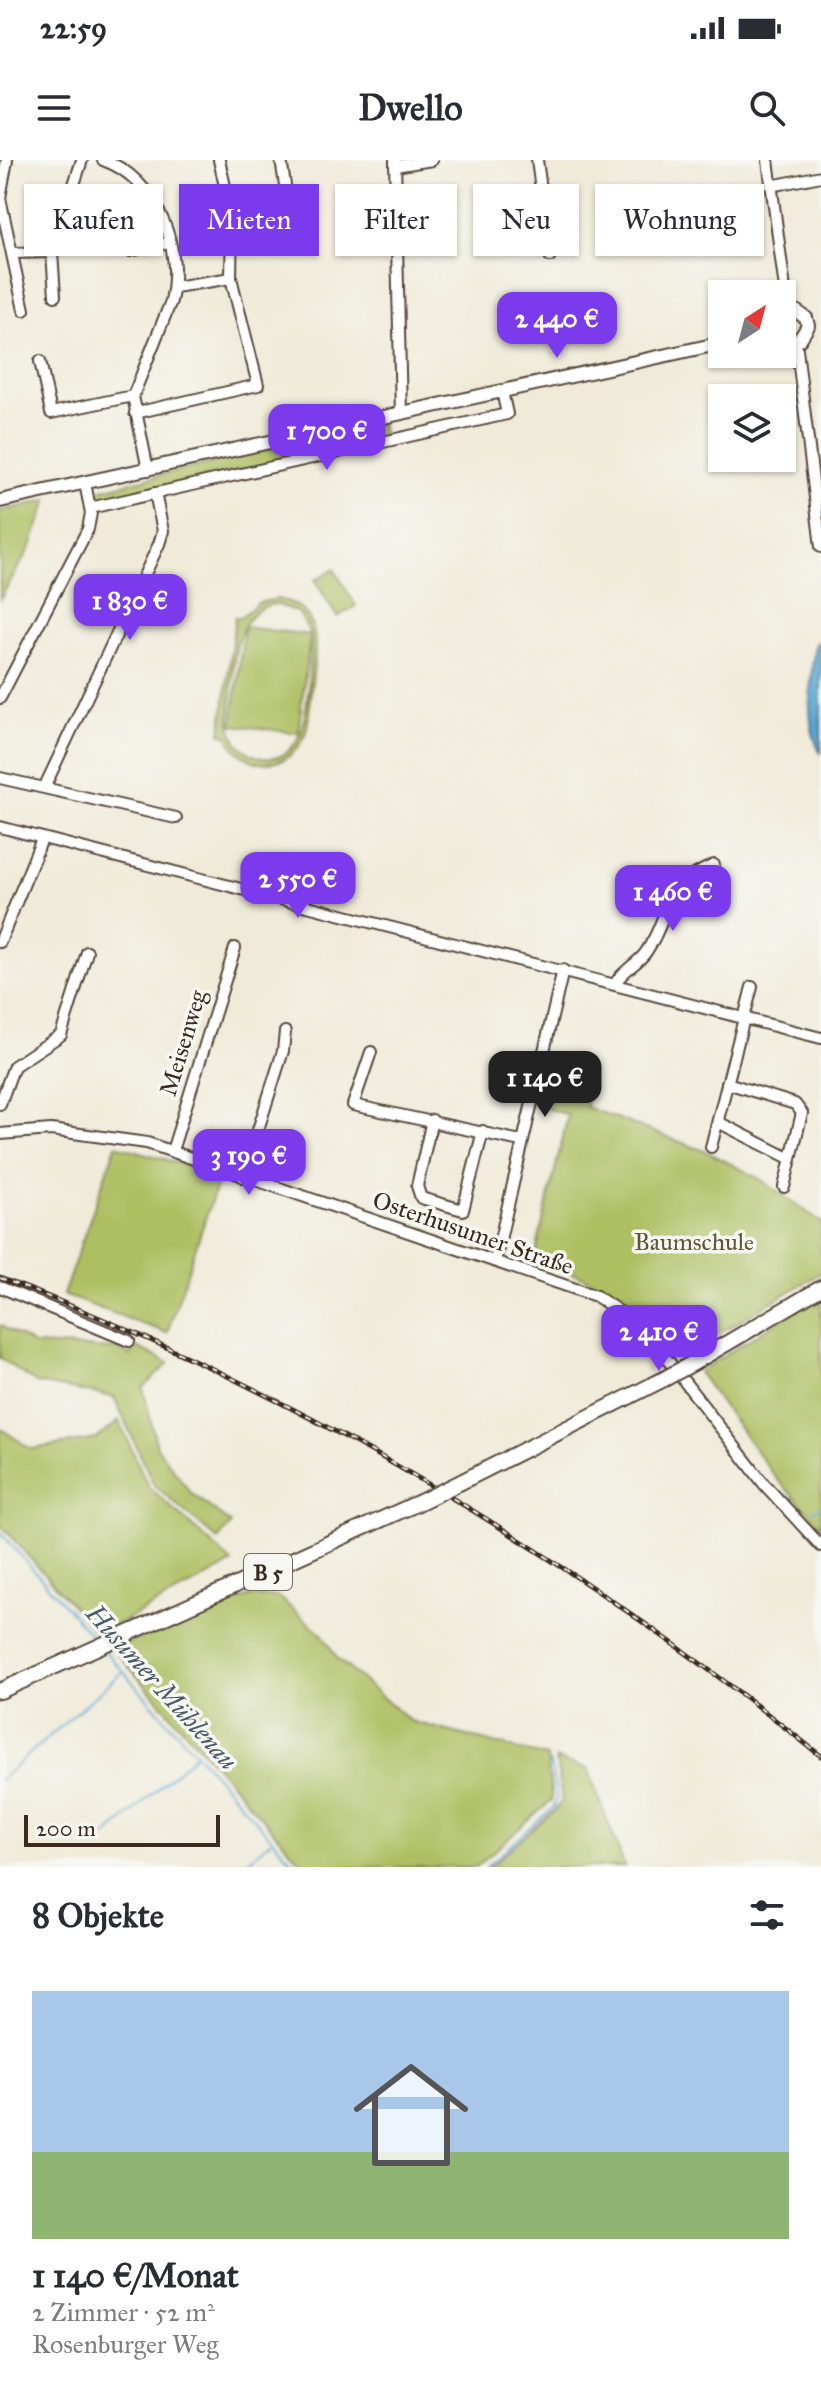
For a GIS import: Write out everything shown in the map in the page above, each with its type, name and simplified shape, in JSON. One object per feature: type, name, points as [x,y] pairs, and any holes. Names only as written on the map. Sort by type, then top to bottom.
[{"type":"highway","name":"B 5","points":[[0,1691],[461,1482],[664,1379],[821,1288]]},
{"type":"main road","points":[[796,313],[814,321],[796,341]]},
{"type":"main road","points":[[0,501],[708,346]]},
{"type":"street","points":[[7,160],[0,198],[24,310]]},
{"type":"street","points":[[73,184],[82,160]]},
{"type":"street","points":[[103,160],[134,175],[150,194],[163,220],[175,287],[133,396],[148,470]]},
{"type":"street","points":[[219,160],[224,184]]},
{"type":"street","points":[[281,160],[285,184]]},
{"type":"street","points":[[401,414],[395,163],[432,160]]},
{"type":"street","points":[[537,160],[540,184]]},
{"type":"street","points":[[768,160],[781,280]]},
{"type":"street","points":[[771,186],[821,176]]},
{"type":"street","points":[[163,244],[168,243]]},
{"type":"street","points":[[13,253],[24,253]]},
{"type":"street","points":[[52,256],[55,296]]},
{"type":"street","points":[[135,413],[258,385],[231,278],[231,256]]},
{"type":"street","points":[[175,287],[231,278]]},
{"type":"street","points":[[796,341],[821,547]]},
{"type":"street","points":[[40,361],[51,413],[133,396]]},
{"type":"street","points":[[90,508],[507,414],[502,391]]},
{"type":"street","points":[[0,698],[88,529],[90,508],[85,483]]},
{"type":"street","points":[[0,778],[26,782],[39,789],[45,786],[159,544],[163,531],[155,493]]},
{"type":"street","points":[[45,786],[52,792],[75,798],[83,796],[176,818]]},
{"type":"street","points":[[0,827],[821,1038]]},
{"type":"street","points":[[0,942],[42,839]]},
{"type":"street","points":[[615,984],[620,973],[643,956],[668,899],[678,884],[714,865]]},
{"type":"street","name":"Meisenweg","points":[[172,1151],[189,1085],[235,948]]},
{"type":"street","points":[[0,1104],[14,1066],[61,1035],[87,952]]},
{"type":"street","points":[[495,1261],[563,970]]},
{"type":"street","points":[[711,1147],[752,987]]},
{"type":"street","points":[[243,1177],[283,1051],[285,1032]]},
{"type":"street","points":[[371,1052],[353,1105],[521,1141]]},
{"type":"street","points":[[727,1083],[795,1104],[802,1113],[784,1187]]},
{"type":"street","points":[[432,1120],[417,1186],[421,1198],[463,1210],[483,1131]]},
{"type":"street","points":[[718,1122],[791,1159]]},
{"type":"street","name":"Osterhusumer Straße","points":[[0,1134],[66,1131],[117,1137],[172,1151],[596,1296],[642,1327],[794,1519],[821,1546]]},
{"type":"street","points":[[0,1287],[129,1341]]},
{"type":"green space","points":[[380,422],[384,436],[378,441],[95,501],[94,491]]},
{"type":"green space","points":[[48,500],[31,546],[0,599],[0,511]]},
{"type":"green space","points":[[334,569],[356,606],[337,617],[315,580]]},
{"type":"green space","points":[[277,599],[293,603],[304,611],[314,634],[306,732],[292,754],[272,763],[250,760],[233,746],[227,735],[221,734],[235,617],[241,617],[258,603]],"holes":[[[276,604],[299,613],[311,635],[244,627],[260,609]],[[244,627],[232,725],[298,733],[310,635],[305,716],[298,738],[290,750],[280,756],[257,756],[247,751],[232,731],[230,718],[233,667]]]},
{"type":"green space","name":"Baumschule","points":[[539,1080],[588,1095],[586,1107],[710,1153],[760,1179],[821,1222],[821,1273],[680,1356],[647,1318],[616,1294],[581,1276],[534,1260],[568,1115],[533,1104]]},
{"type":"green space","points":[[116,1145],[220,1175],[167,1333],[63,1295]]},
{"type":"green space","points":[[821,1294],[821,1526],[775,1477],[698,1372]]},
{"type":"green space","points":[[0,1325],[34,1345],[119,1349],[130,1356],[135,1346],[169,1363],[143,1388],[157,1447],[191,1493],[231,1524],[218,1540],[154,1485],[114,1397],[36,1383],[0,1358]]},
{"type":"green space","points":[[119,1421],[148,1486],[233,1563],[98,1635],[0,1524],[0,1428],[31,1449],[96,1439]]},
{"type":"green space","points":[[277,1596],[322,1634],[338,1659],[410,1721],[547,1757],[552,1800],[476,1867],[305,1867],[112,1648],[248,1597]]},
{"type":"green space","points":[[556,1759],[588,1769],[625,1867],[489,1867],[556,1809],[562,1800]]},
{"type":"water","points":[[819,642],[821,753],[815,742],[810,715],[815,644]]},
{"type":"waterway","points":[[813,1511],[821,1506]]},
{"type":"waterway","name":"Husumer Mühlenau","points":[[0,1532],[97,1642]]},
{"type":"waterway","name":"Husumer Mühlenau","points":[[104,1650],[297,1867]]},
{"type":"waterway","points":[[0,1780],[122,1672]]},
{"type":"waterway","points":[[105,1837],[196,1754]]},
{"type":"waterway","points":[[486,1867],[553,1808],[557,1799],[550,1762]]},
{"type":"waterway","points":[[241,1867],[272,1840]]},
{"type":"railway","points":[[0,1278],[220,1372],[326,1426],[429,1484],[629,1613],[821,1756]]}]
